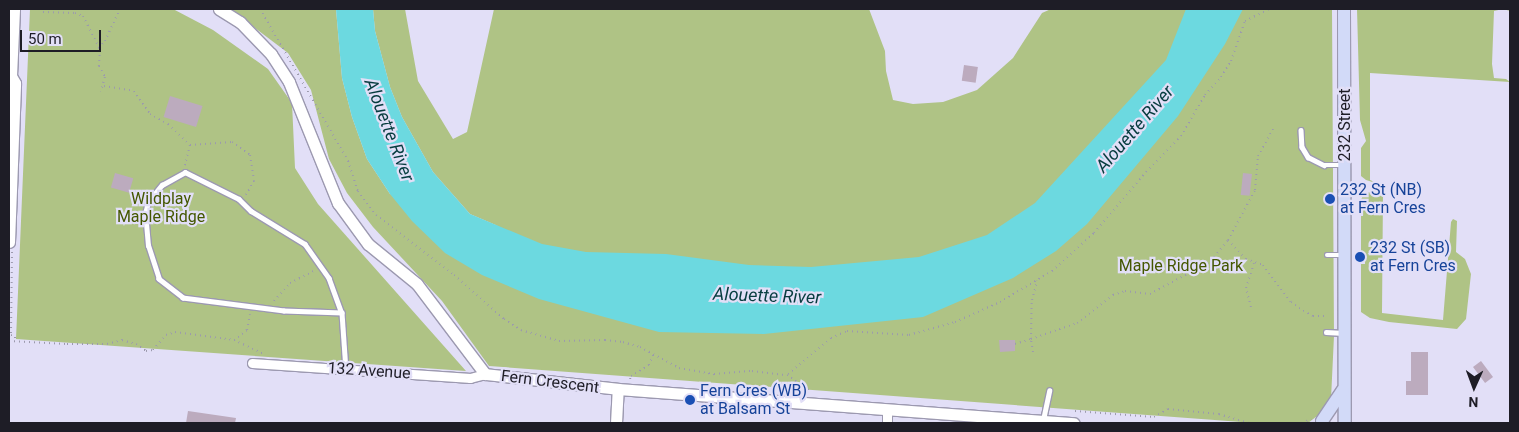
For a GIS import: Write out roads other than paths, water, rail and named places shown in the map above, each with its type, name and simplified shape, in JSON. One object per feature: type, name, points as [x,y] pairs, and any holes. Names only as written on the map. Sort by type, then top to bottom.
[{"type":"main road","name":"232 Street","points":[[1343,423],[1346,333],[1344,14]]},
{"type":"main road","points":[[1321,422],[1343,390]]},
{"type":"main road","points":[[1321,422],[1331,420],[1343,423]]},
{"type":"street","points":[[9,242],[15,83],[11,76],[14,9]]},
{"type":"street","name":"Fern Crescent","points":[[219,9],[240,22],[271,54],[289,82],[338,203],[368,244],[417,284],[485,374],[618,389],[1043,422],[1074,417]]},
{"type":"street","name":"132 Avenue","points":[[252,363],[470,378],[485,374]]},
{"type":"street","points":[[616,423],[618,389]]},
{"type":"street","points":[[887,410],[887,423]]},
{"type":"lane","points":[[1301,130],[1302,147],[1308,157],[1324,165],[1345,165]]},
{"type":"lane","points":[[342,313],[268,309],[183,298],[159,279],[148,246],[145,214],[148,202],[162,185],[185,172],[242,202],[251,210],[305,244],[328,278],[342,313],[346,370]]},
{"type":"lane","points":[[1327,255],[1345,255]]},
{"type":"lane","points":[[1326,332],[1346,333]]},
{"type":"lane","points":[[1043,422],[1049,392]]},
{"type":"water","name":"Alouette River","points":[[336,9],[373,9],[375,31],[390,87],[402,117],[433,172],[470,214],[542,244],[586,252],[666,254],[749,265],[811,267],[919,257],[987,235],[1035,203],[1166,60],[1186,9],[1243,9],[1225,44],[1178,116],[1087,224],[1056,251],[1013,278],[923,317],[764,334],[659,332],[539,299],[482,275],[445,253],[412,221],[390,194],[367,159],[352,117],[342,78]]},
{"type":"place","name":"232 St (NB) at Fern Cres","points":[[1330,199]]},
{"type":"place","name":"232 St (SB) at Fern Cres","points":[[1360,257]]},
{"type":"place","name":"Fern Cres (WB) at Balsam St","points":[[690,400]]},
{"type":"park label","name":"Wildplay Maple Ridge","points":[[161,208]]},
{"type":"park label","name":"Maple Ridge Park","points":[[1181,266]]}]
